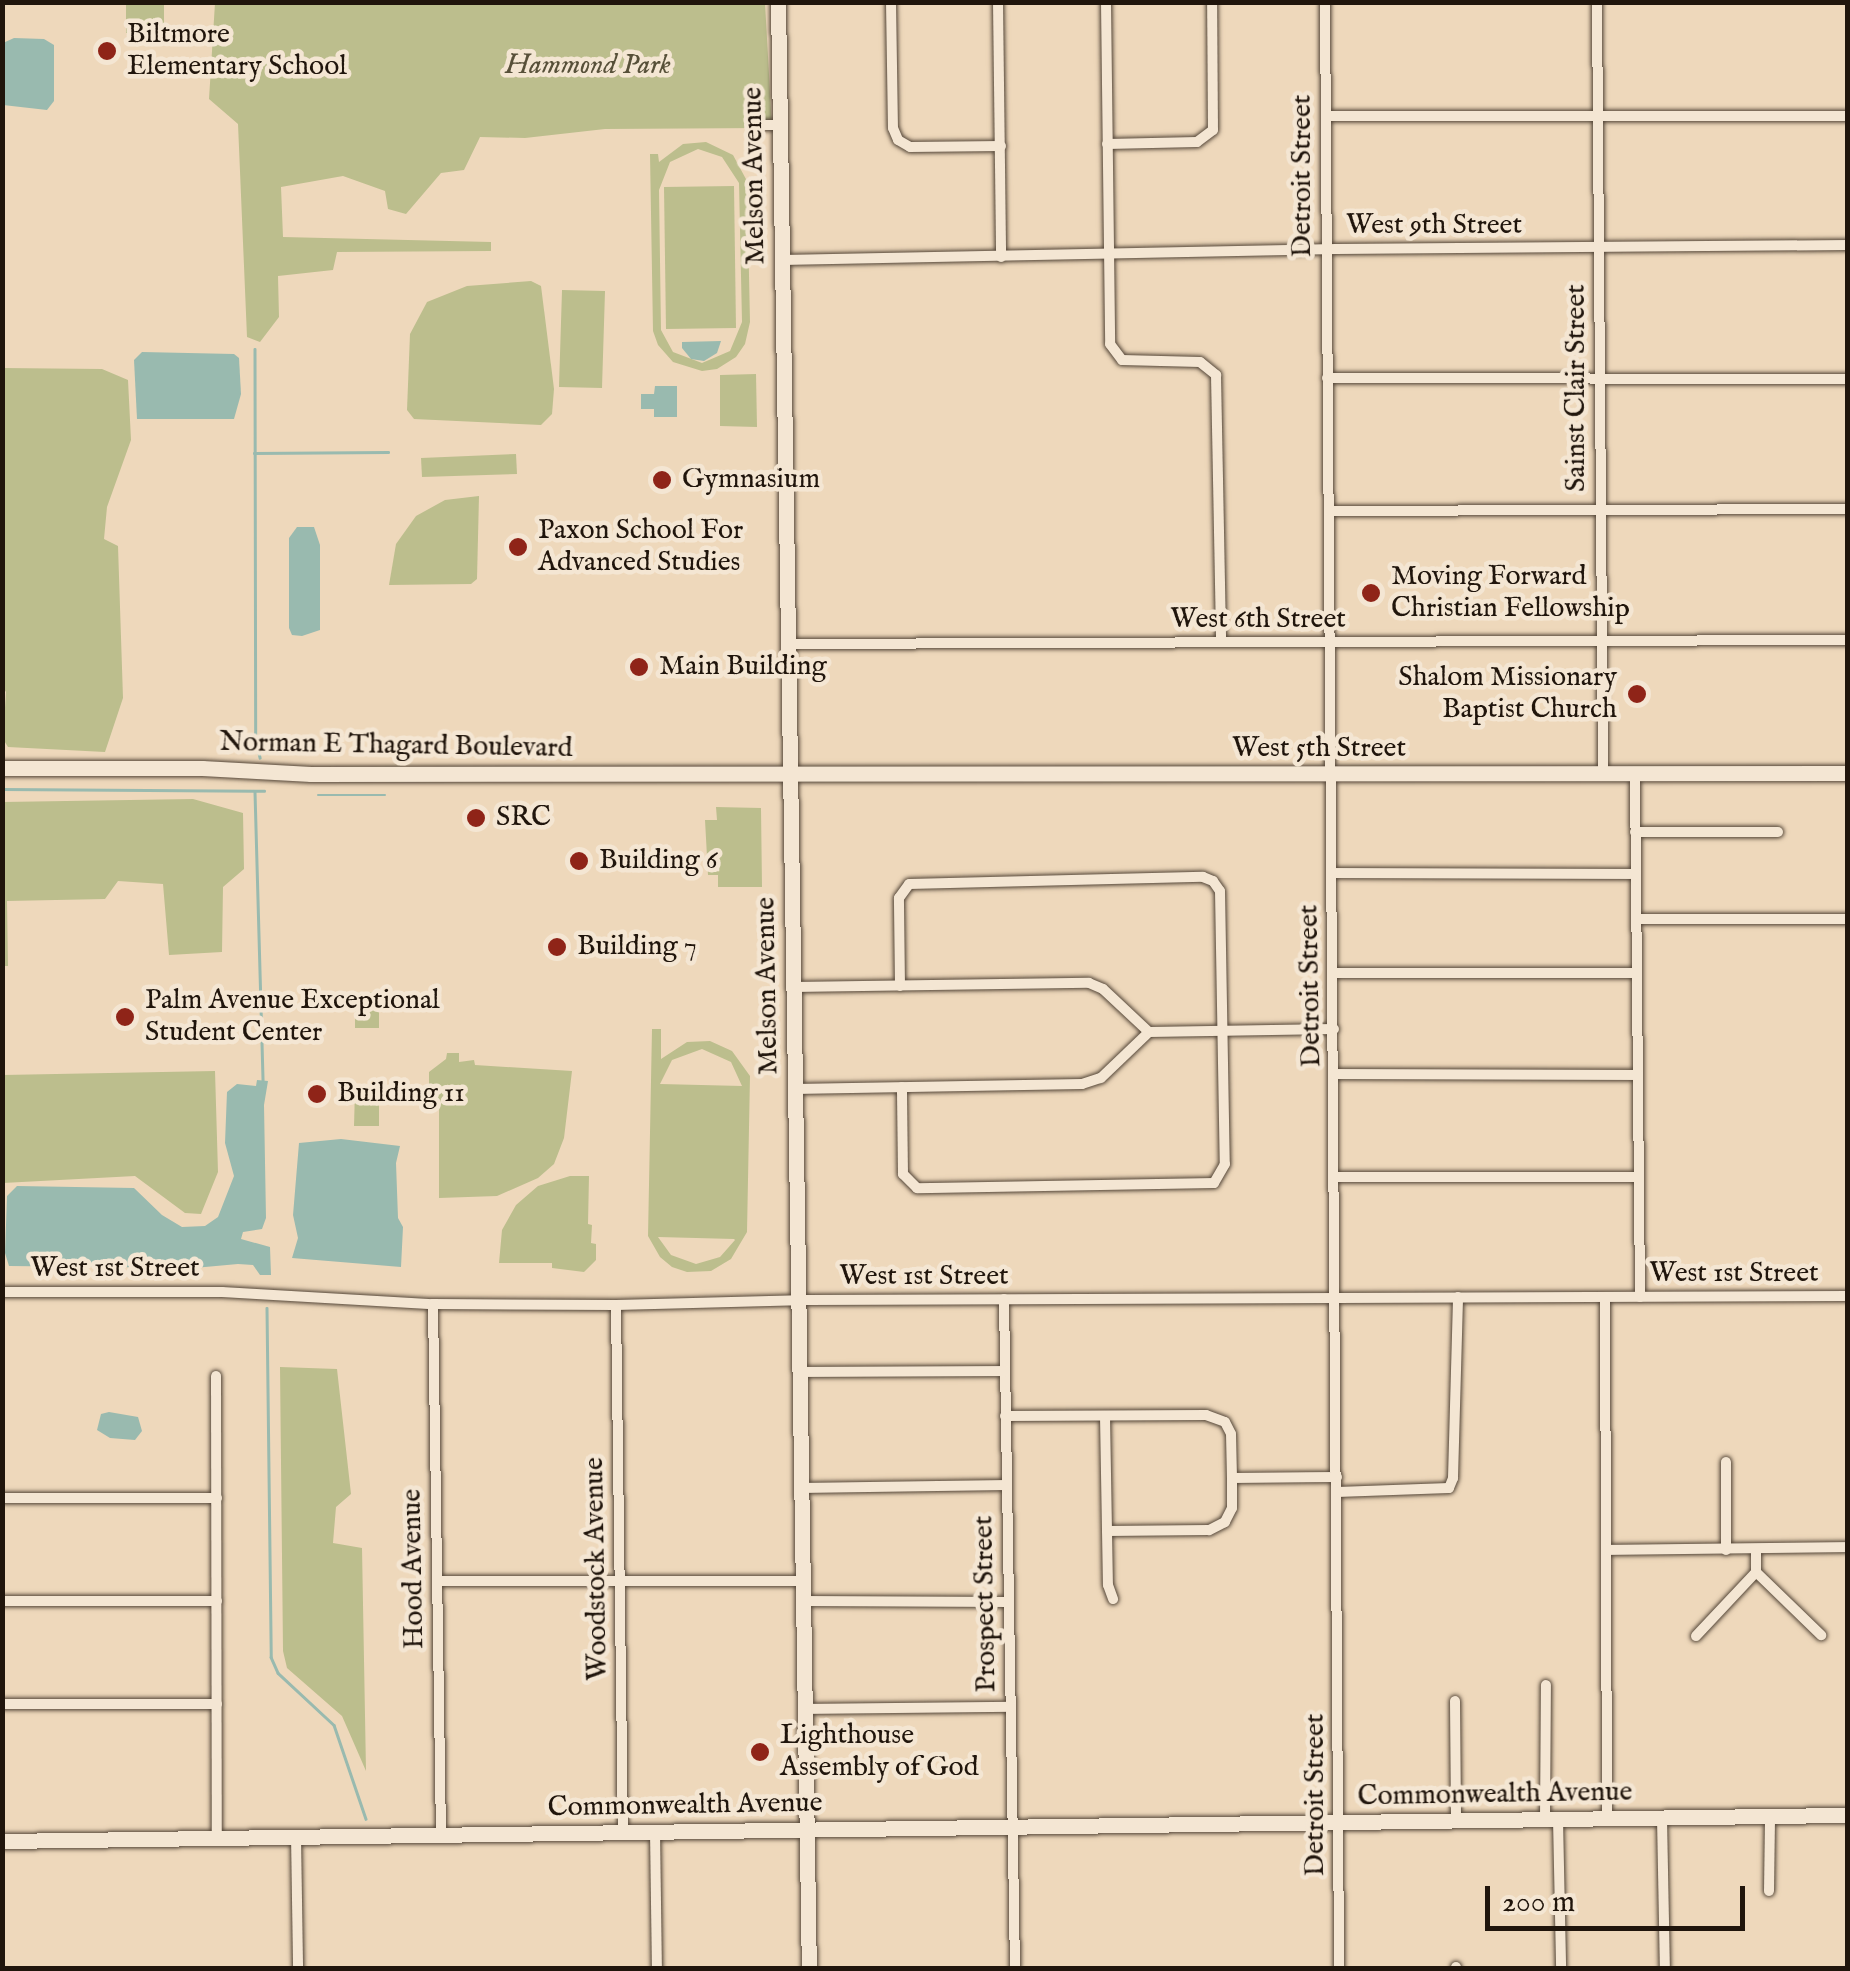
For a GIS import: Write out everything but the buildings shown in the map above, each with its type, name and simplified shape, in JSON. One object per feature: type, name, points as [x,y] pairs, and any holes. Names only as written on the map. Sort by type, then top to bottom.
[{"type":"street","name":"Melson Avenue","points":[[778,2],[809,1968]]},
{"type":"street","points":[[891,2],[893,128],[898,140],[910,147],[1001,146]]},
{"type":"street","points":[[998,2],[1001,257]]},
{"type":"street","points":[[1106,2],[1110,344],[1116,357],[1129,362],[1200,362],[1216,375],[1221,642]]},
{"type":"street","points":[[1107,144],[1197,142],[1209,135],[1214,123],[1212,2]]},
{"type":"street","name":"Detroit Street","points":[[1324,2],[1339,1968]]},
{"type":"street","name":"Sainst Clair Street","points":[[1598,2],[1603,774]]},
{"type":"street","points":[[1326,116],[1848,116]]},
{"type":"street","points":[[758,125],[780,125]]},
{"type":"street","name":"West 9th Street","points":[[782,260],[1848,245]]},
{"type":"street","points":[[1326,378],[1848,380]]},
{"type":"street","points":[[1329,511],[1848,509]]},
{"type":"street","name":"West 6th Street","points":[[788,644],[1848,640]]},
{"type":"street","name":"Norman E Thagard Boulevard","points":[[2,768],[790,774]]},
{"type":"street","name":"West 5th Street","points":[[790,774],[1848,773]]},
{"type":"street","points":[[1635,774],[1640,1297]]},
{"type":"street","points":[[1635,832],[1778,832]]},
{"type":"street","points":[[1332,873],[1636,874]]},
{"type":"street","points":[[900,986],[899,898],[909,884],[1203,877],[1214,881],[1220,891],[1225,1164],[1221,1178],[1204,1186],[917,1188],[903,1174],[902,1087]]},
{"type":"street","points":[[1636,918],[1848,918]]},
{"type":"street","points":[[1333,973],[1636,972]]},
{"type":"street","points":[[793,987],[1089,983],[1103,989],[1149,1032]]},
{"type":"street","points":[[794,1089],[1092,1082],[1149,1032],[1334,1029]]},
{"type":"street","points":[[1334,1074],[1638,1075]]},
{"type":"street","points":[[1335,1177],[1638,1177]]},
{"type":"street","name":"West 1st Street","points":[[2,1292],[250,1292],[433,1304],[616,1305],[1004,1299],[1848,1296]]},
{"type":"street","points":[[1336,1492],[1449,1488],[1453,1478],[1458,1297]]},
{"type":"street","points":[[1605,1297],[1607,1818]]},
{"type":"street","name":"Prospect Street","points":[[1004,1299],[1015,1968]]},
{"type":"street","name":"Hood Avenue","points":[[433,1304],[441,1834]]},
{"type":"street","name":"Woodstock Avenue","points":[[616,1305],[623,1832]]},
{"type":"street","points":[[799,1372],[1004,1370]]},
{"type":"street","points":[[216,1376],[216,1838]]},
{"type":"street","points":[[1006,1416],[1220,1418],[1231,1434],[1232,1508],[1225,1522],[1209,1530],[1107,1531]]},
{"type":"street","points":[[1105,1416],[1108,1585],[1113,1599]]},
{"type":"street","points":[[1726,1462],[1726,1550]]},
{"type":"street","points":[[1232,1478],[1336,1477]]},
{"type":"street","points":[[800,1488],[1007,1485]]},
{"type":"street","points":[[2,1498],[217,1498]]},
{"type":"street","points":[[1606,1550],[1848,1547]]},
{"type":"street","points":[[1696,1636],[1756,1572],[1756,1550]]},
{"type":"street","points":[[1756,1572],[1821,1635]]},
{"type":"street","points":[[436,1581],[802,1581]]},
{"type":"street","points":[[2,1601],[217,1600]]},
{"type":"street","points":[[802,1601],[1008,1602]]},
{"type":"street","points":[[1546,1686],[1562,1968]]},
{"type":"street","points":[[1456,1701],[1456,1820]]},
{"type":"street","points":[[2,1704],[217,1704]]},
{"type":"street","points":[[804,1709],[1010,1707]]},
{"type":"street","name":"Commonwealth Avenue","points":[[2,1841],[1848,1815]]},
{"type":"street","points":[[1769,1891],[1770,1816]]},
{"type":"street","points":[[1662,1818],[1665,1968]]},
{"type":"street","points":[[655,1831],[657,1968]]},
{"type":"street","points":[[296,1836],[298,1968]]},
{"type":"green space","points":[[164,3],[164,32],[126,33],[126,4]]},
{"type":"green space","name":"Hammond Park","points":[[215,3],[765,3],[772,128],[605,129],[525,138],[480,137],[464,170],[441,173],[406,214],[388,209],[385,191],[343,176],[281,187],[283,237],[491,242],[491,251],[337,252],[333,270],[278,276],[279,317],[260,342],[247,337],[238,124],[209,99]]},
{"type":"green space","points":[[706,142],[733,155],[747,181],[750,322],[745,344],[736,357],[717,369],[702,371],[673,362],[658,345],[653,331],[650,154],[658,154],[659,162],[683,144]],"holes":[[[698,149],[722,157],[739,183],[742,322],[730,351],[702,363],[673,352],[661,330],[659,190],[670,162]]]},
{"type":"green space","points":[[734,186],[736,328],[666,329],[664,187]]},
{"type":"green space","points":[[531,281],[541,286],[554,389],[552,414],[541,425],[414,419],[407,410],[410,334],[427,302],[467,286]]},
{"type":"green space","points":[[562,290],[605,291],[602,388],[559,387]]},
{"type":"green space","points":[[3,368],[102,369],[128,380],[131,440],[107,507],[104,539],[118,546],[123,698],[105,752],[8,747],[3,739]]},
{"type":"green space","points":[[756,374],[757,427],[720,426],[720,375]]},
{"type":"green space","points":[[516,454],[517,474],[422,477],[421,458]]},
{"type":"green space","points":[[479,496],[477,579],[471,584],[389,585],[396,544],[416,516],[445,500]]},
{"type":"green space","points":[[193,799],[243,813],[244,869],[223,887],[222,952],[169,955],[163,884],[118,881],[105,899],[7,901],[8,966],[3,966],[3,802]]},
{"type":"green space","points":[[716,807],[761,808],[762,887],[718,887],[718,875],[708,875],[705,820],[717,820]]},
{"type":"green space","points":[[355,992],[379,992],[379,1028],[355,1028]]},
{"type":"green space","points":[[652,1029],[661,1029],[661,1059],[687,1042],[710,1041],[732,1051],[750,1076],[747,1232],[731,1259],[711,1271],[687,1272],[660,1257],[648,1236]],"holes":[[[702,1049],[731,1062],[742,1086],[660,1084],[672,1060]],[[658,1237],[734,1239],[735,1240],[720,1257],[696,1264],[671,1255]]]},
{"type":"green space","points":[[447,1053],[459,1053],[459,1062],[474,1060],[475,1065],[572,1071],[564,1138],[554,1164],[538,1178],[497,1196],[439,1198],[439,1102],[434,1086],[429,1086],[429,1072],[446,1059]]},
{"type":"green space","points":[[215,1071],[218,1172],[201,1214],[185,1213],[135,1176],[3,1183],[3,1075]]},
{"type":"green space","points":[[355,1090],[379,1090],[379,1126],[354,1126]]},
{"type":"green space","points":[[570,1176],[589,1176],[588,1224],[592,1225],[591,1243],[596,1244],[596,1260],[584,1272],[552,1268],[552,1263],[499,1263],[502,1230],[516,1205],[538,1186]]},
{"type":"green space","points":[[280,1367],[337,1369],[351,1494],[336,1507],[333,1543],[362,1548],[366,1771],[342,1716],[287,1668],[283,1651]]},
{"type":"water","points":[[14,38],[44,39],[54,45],[54,101],[47,110],[3,105],[3,43]]},
{"type":"water","points":[[721,341],[717,353],[704,361],[691,359],[682,348],[682,342]]},
{"type":"water","points":[[142,352],[234,354],[239,358],[241,394],[234,419],[137,419],[134,360]]},
{"type":"water","points":[[655,386],[677,386],[677,417],[654,417],[654,409],[641,409],[641,394],[654,394]]},
{"type":"water","points":[[297,527],[314,527],[320,545],[320,630],[302,636],[292,635],[289,628],[289,538]]},
{"type":"water","points":[[257,1080],[268,1081],[264,1105],[266,1218],[262,1229],[243,1232],[241,1239],[270,1247],[271,1275],[260,1275],[253,1265],[238,1264],[194,1268],[9,1266],[5,1253],[7,1196],[17,1186],[134,1188],[162,1215],[182,1227],[205,1226],[218,1217],[234,1176],[225,1143],[227,1092],[237,1084],[256,1086]]},
{"type":"water","points":[[341,1139],[400,1146],[396,1163],[398,1218],[403,1227],[401,1267],[292,1258],[298,1238],[293,1215],[299,1143]]},
{"type":"water","points":[[101,1414],[138,1417],[142,1431],[135,1440],[110,1438],[97,1430]]},
{"type":"waterway","points":[[255,349],[256,740],[260,758]]},
{"type":"waterway","points":[[254,453],[388,452]]},
{"type":"waterway","points":[[2,789],[264,791]]},
{"type":"waterway","points":[[255,792],[263,1080]]},
{"type":"waterway","points":[[318,795],[385,795]]},
{"type":"waterway","points":[[267,1308],[271,1657],[278,1673],[334,1725],[366,1819]]},
{"type":"place","name":"Biltmore Elementary School","points":[[107,51]]},
{"type":"place","name":"Gymnasium","points":[[662,480]]},
{"type":"place","name":"Paxon School For Advanced Studies","points":[[518,547]]},
{"type":"place","name":"Moving Forward Christian Fellowship","points":[[1371,593]]},
{"type":"place","name":"Main Building","points":[[639,667]]},
{"type":"place","name":"Shalom Missionary Baptist Church","points":[[1637,694]]},
{"type":"place","name":"SRC","points":[[476,818]]},
{"type":"place","name":"Building 6","points":[[579,861]]},
{"type":"place","name":"Building 7","points":[[557,947]]},
{"type":"place","name":"Palm Avenue Exceptional Student Center","points":[[125,1017]]},
{"type":"place","name":"Building 11","points":[[317,1094]]},
{"type":"place","name":"Lighthouse Assembly of God","points":[[760,1752]]}]
